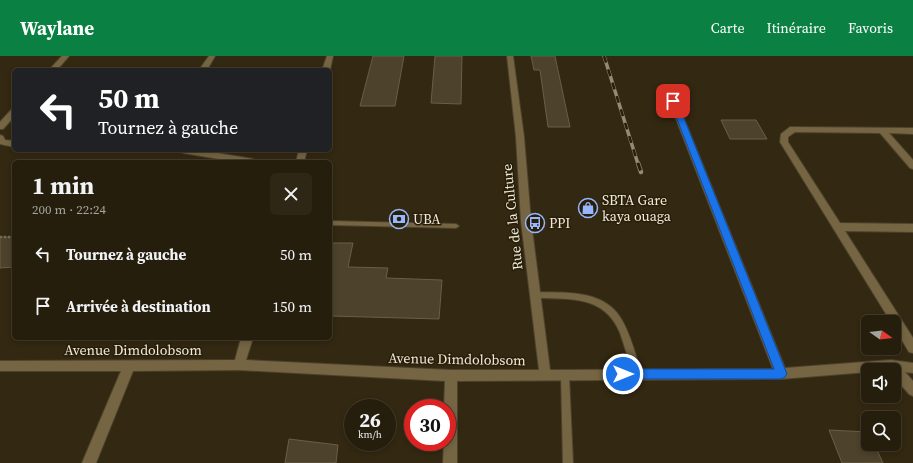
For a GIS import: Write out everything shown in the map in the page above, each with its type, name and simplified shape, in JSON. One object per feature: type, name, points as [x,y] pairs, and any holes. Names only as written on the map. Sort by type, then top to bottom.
[{"type":"street","points":[[55,68],[66,56]]},
{"type":"street","points":[[204,68],[212,56]]},
{"type":"street","points":[[327,68],[330,56]]},
{"type":"street","name":"Rue de la Culture","points":[[510,56],[535,295],[545,375]]},
{"type":"street","points":[[673,101],[781,374]]},
{"type":"street","points":[[0,127],[12,114]]},
{"type":"street","points":[[913,131],[793,129],[784,136],[784,142],[913,348]]},
{"type":"street","points":[[883,131],[913,166]]},
{"type":"street","points":[[0,138],[2,142],[12,144]]},
{"type":"street","points":[[195,152],[241,160]]},
{"type":"street","points":[[838,227],[913,228]]},
{"type":"street","points":[[239,365],[246,340]]},
{"type":"street","name":"Avenue Dimdolobsom","points":[[0,366],[239,365],[451,376],[781,374],[861,367]]},
{"type":"street","points":[[89,463],[129,366]]},
{"type":"street","name":"Avenue Dimdolobsom","points":[[901,366],[913,368]]},
{"type":"street","points":[[450,463],[451,376]]},
{"type":"street","points":[[901,376],[913,390]]},
{"type":"lane","points":[[332,223],[456,226]]},
{"type":"lane","points":[[535,295],[578,297],[593,301],[606,307],[617,319],[638,374]]},
{"type":"lane","points":[[565,375],[568,463]]},
{"type":"path","points":[[0,237],[12,237]]},
{"type":"building","points":[[373,56],[404,56],[395,106],[360,106]]},
{"type":"building","points":[[435,56],[462,56],[461,104],[431,103]]},
{"type":"building","points":[[531,56],[555,56],[570,127],[548,127],[540,70],[534,70]]},
{"type":"building","points":[[721,120],[756,120],[767,139],[730,139]]},
{"type":"building","points":[[0,237],[12,237],[12,267],[0,268]]},
{"type":"building","points":[[332,243],[353,243],[348,267],[388,268],[386,278],[442,280],[439,319],[332,316]]},
{"type":"building","points":[[829,430],[861,432],[861,451],[877,451],[883,463],[842,463]]},
{"type":"building","points":[[289,439],[338,445],[336,463],[285,463]]},
{"type":"railway","points":[[604,56],[638,164]]},
{"type":"railway","points":[[638,163],[641,172]]},
{"type":"place","name":"SBTA Gare kaya ouaga","points":[[588,208]]},
{"type":"place","name":"UBA","points":[[399,219]]},
{"type":"place","name":"PPI","points":[[535,223]]},
{"type":"route","points":[[623,374],[781,374],[673,101]]}]
